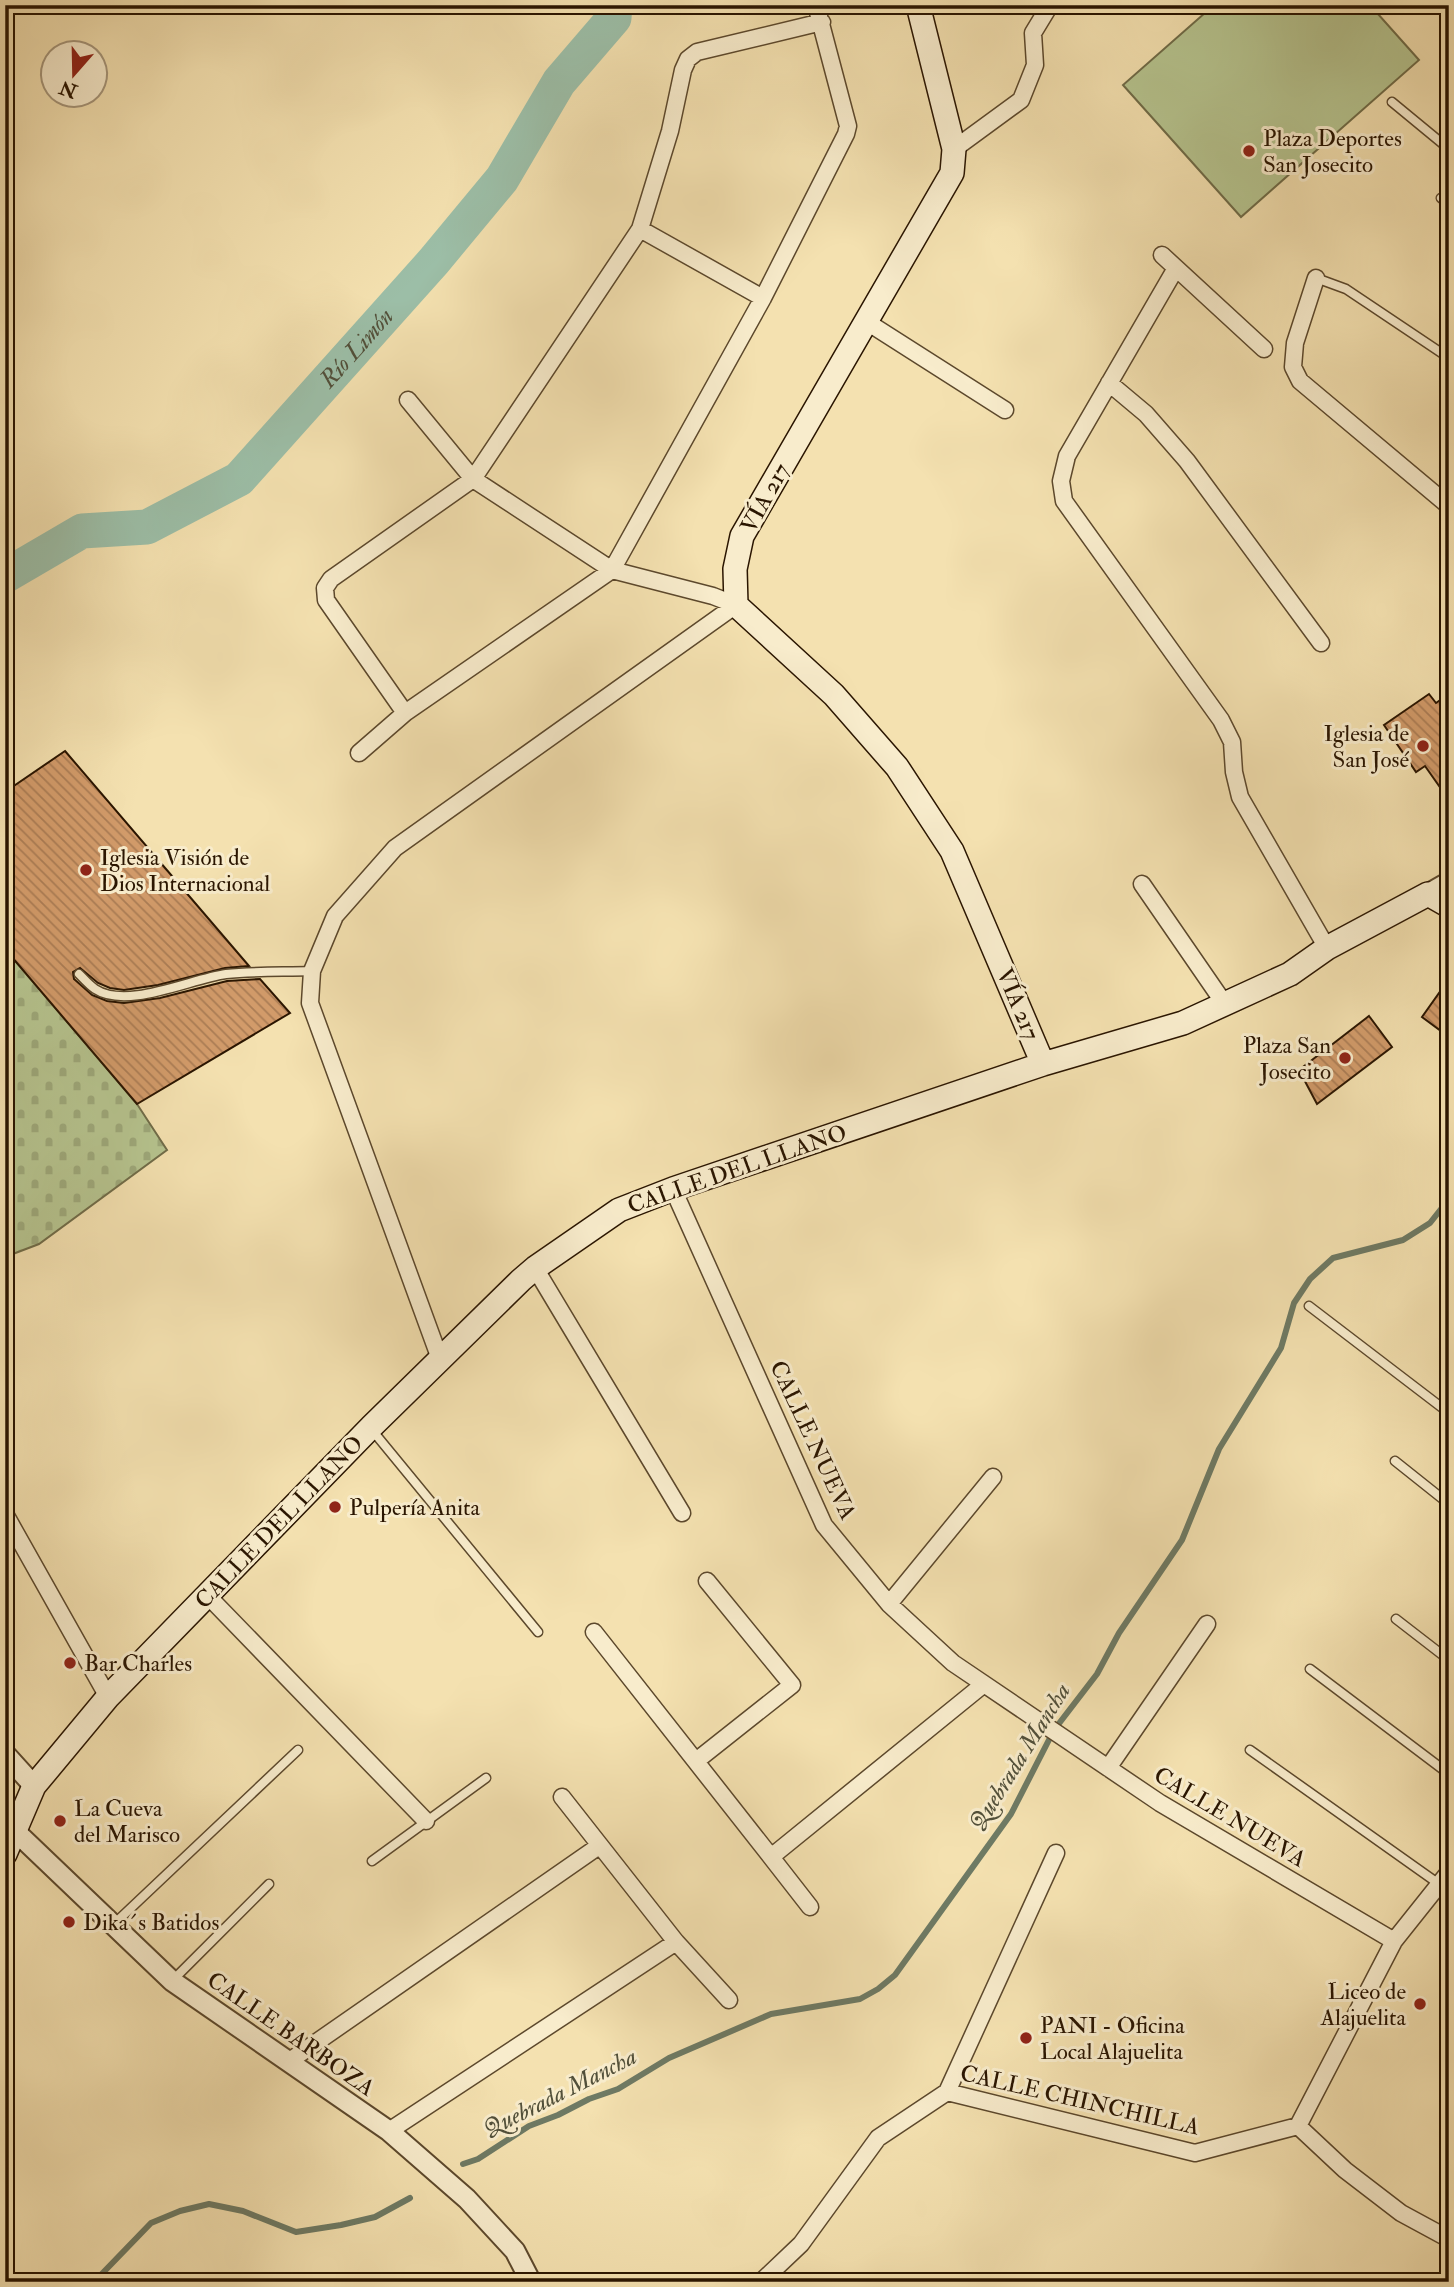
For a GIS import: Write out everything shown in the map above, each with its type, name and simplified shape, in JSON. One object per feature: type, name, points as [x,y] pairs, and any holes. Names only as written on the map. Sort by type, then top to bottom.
[{"type":"main road","name":"VÍA 217","points":[[918,5],[954,149],[952,173],[741,536],[735,569],[736,605],[834,695],[897,767],[952,851],[1043,1063]]},
{"type":"main road","name":"CALLE DEL LLANO","points":[[5,1854],[34,1786],[108,1697],[371,1427],[535,1268],[619,1210],[673,1189],[1043,1063],[1183,1023],[1290,974],[1327,947],[1428,894]]},
{"type":"main road","points":[[1428,894],[1449,906]]},
{"type":"street","points":[[359,753],[405,713],[612,570],[763,298],[848,126],[816,5]]},
{"type":"street","points":[[954,149],[1021,100],[1035,65],[1034,33],[1050,5]]},
{"type":"street","points":[[405,713],[326,600],[325,588],[331,579],[473,479],[640,229],[670,131],[683,70],[688,59],[697,52],[822,22]]},
{"type":"street","points":[[640,229],[763,298]]},
{"type":"street","points":[[1162,255],[1264,349]]},
{"type":"street","points":[[1176,268],[1067,456],[1061,481],[1064,501],[1221,720],[1232,743],[1234,772],[1240,797],[1327,947]]},
{"type":"street","points":[[1316,278],[1295,342],[1293,367],[1300,381],[1449,506]]},
{"type":"street","points":[[867,322],[1005,410]]},
{"type":"street","points":[[1109,383],[1146,414],[1187,461],[1321,643]]},
{"type":"street","points":[[408,400],[473,479],[612,570],[713,596],[736,605]]},
{"type":"street","points":[[440,1359],[310,1003],[312,971],[335,916],[395,848],[736,605]]},
{"type":"street","points":[[1428,894],[1449,882]]},
{"type":"street","points":[[1142,884],[1224,1003]]},
{"type":"street","name":"CALLE NUEVA","points":[[673,1189],[824,1525],[889,1604],[953,1664],[1160,1803],[1394,1941]]},
{"type":"street","points":[[535,1268],[682,1513]]},
{"type":"street","points":[[889,1604],[993,1477]]},
{"type":"street","points":[[5,1514],[108,1697]]},
{"type":"street","points":[[696,1761],[792,1685],[707,1581]]},
{"type":"street","points":[[207,1595],[426,1821]]},
{"type":"street","points":[[1108,1768],[1207,1624]]},
{"type":"street","points":[[594,1632],[810,1908]]},
{"type":"street","points":[[771,1857],[984,1684]]},
{"type":"street","points":[[5,1754],[34,1786]]},
{"type":"street","points":[[562,1797],[676,1942],[729,2000]]},
{"type":"street","name":"CALLE BARBOZA","points":[[15,1831],[172,1981],[389,2131],[467,2199],[515,2250],[531,2282]]},
{"type":"street","points":[[288,2062],[599,1846]]},
{"type":"street","points":[[947,2092],[1056,1853]]},
{"type":"street","points":[[1444,1878],[1394,1941],[1298,2126],[1345,2170],[1401,2213],[1449,2239]]},
{"type":"street","points":[[389,2131],[676,1942]]},
{"type":"street","name":"CALLE CHINCHILLA","points":[[761,2282],[801,2244],[878,2138],[947,2092],[1195,2154],[1298,2126]]},
{"type":"lane","points":[[1392,102],[1449,149]]},
{"type":"lane","points":[[1441,198],[1449,204]]},
{"type":"lane","points":[[1316,278],[1346,289],[1449,358]]},
{"type":"lane","points":[[79,974],[95,989],[107,995],[123,996],[169,989],[226,974],[312,971]]},
{"type":"lane","points":[[1309,1306],[1449,1413]]},
{"type":"lane","points":[[371,1427],[538,1632]]},
{"type":"lane","points":[[1395,1461],[1449,1504]]},
{"type":"lane","points":[[1396,1619],[1449,1660]]},
{"type":"lane","points":[[1310,1669],[1449,1774]]},
{"type":"lane","points":[[1250,1750],[1444,1878]]},
{"type":"lane","points":[[112,1926],[298,1751]]},
{"type":"lane","points":[[372,1861],[486,1778]]},
{"type":"lane","points":[[172,1981],[269,1884]]},
{"type":"green space","name":"Plaza Deportes San Josecito","points":[[1214,5],[1370,5],[1419,60],[1241,217],[1123,85]]},
{"type":"green space","points":[[5,949],[137,1104],[167,1150],[39,1244],[5,1257]]},
{"type":"building","name":"Iglesia de San José","points":[[1429,694],[1436,703],[1449,694],[1449,800],[1425,766],[1416,772],[1384,725]]},
{"type":"building","name":"Iglesia Visión de Dios Internacional","points":[[65,751],[249,966],[225,968],[158,985],[124,990],[98,983],[80,968],[73,972],[74,979],[92,995],[107,1001],[124,1003],[160,998],[227,981],[260,979],[290,1013],[137,1104],[5,949],[5,792]]},
{"type":"building","points":[[1449,979],[1449,1037],[1422,1017]]},
{"type":"building","name":"Plaza San Josecito","points":[[1369,1016],[1392,1047],[1317,1104],[1299,1070]]},
{"type":"waterway","name":"Río Limón","points":[[5,576],[82,531],[147,527],[239,479],[434,261],[502,179],[559,82],[614,18],[615,5]]},
{"type":"waterway","name":"Quebrada Mancha","points":[[463,2164],[478,2159],[529,2126],[618,2089],[669,2058],[771,2014],[860,1999],[895,1975],[1011,1814],[1054,1730],[1097,1674],[1119,1633],[1182,1540],[1219,1449],[1281,1348],[1294,1303],[1310,1279],[1333,1258],[1403,1240],[1430,1223],[1449,1199]]},
{"type":"waterway","name":"Quebrada Mancha","points":[[94,2282],[151,2223],[180,2211],[209,2204],[243,2211],[296,2232],[375,2217],[410,2198]]},
{"type":"place","name":"Plaza Deportes San Josecito","points":[[1249,151]]},
{"type":"place","name":"Iglesia de San José","points":[[1423,746]]},
{"type":"place","name":"Iglesia Visión de Dios Internacional","points":[[86,870]]},
{"type":"place","name":"Plaza San Josecito","points":[[1345,1058]]},
{"type":"place","name":"Pulpería Anita","points":[[335,1507]]},
{"type":"place","name":"Bar Charles","points":[[70,1663]]},
{"type":"place","name":"La Cueva del Marisco","points":[[60,1821]]},
{"type":"place","name":"Dika´s Batidos","points":[[69,1922]]},
{"type":"place","name":"Liceo de Alajuelita","points":[[1420,2004]]},
{"type":"place","name":"PANI - Oficina Local Alajuelita","points":[[1026,2038]]}]
